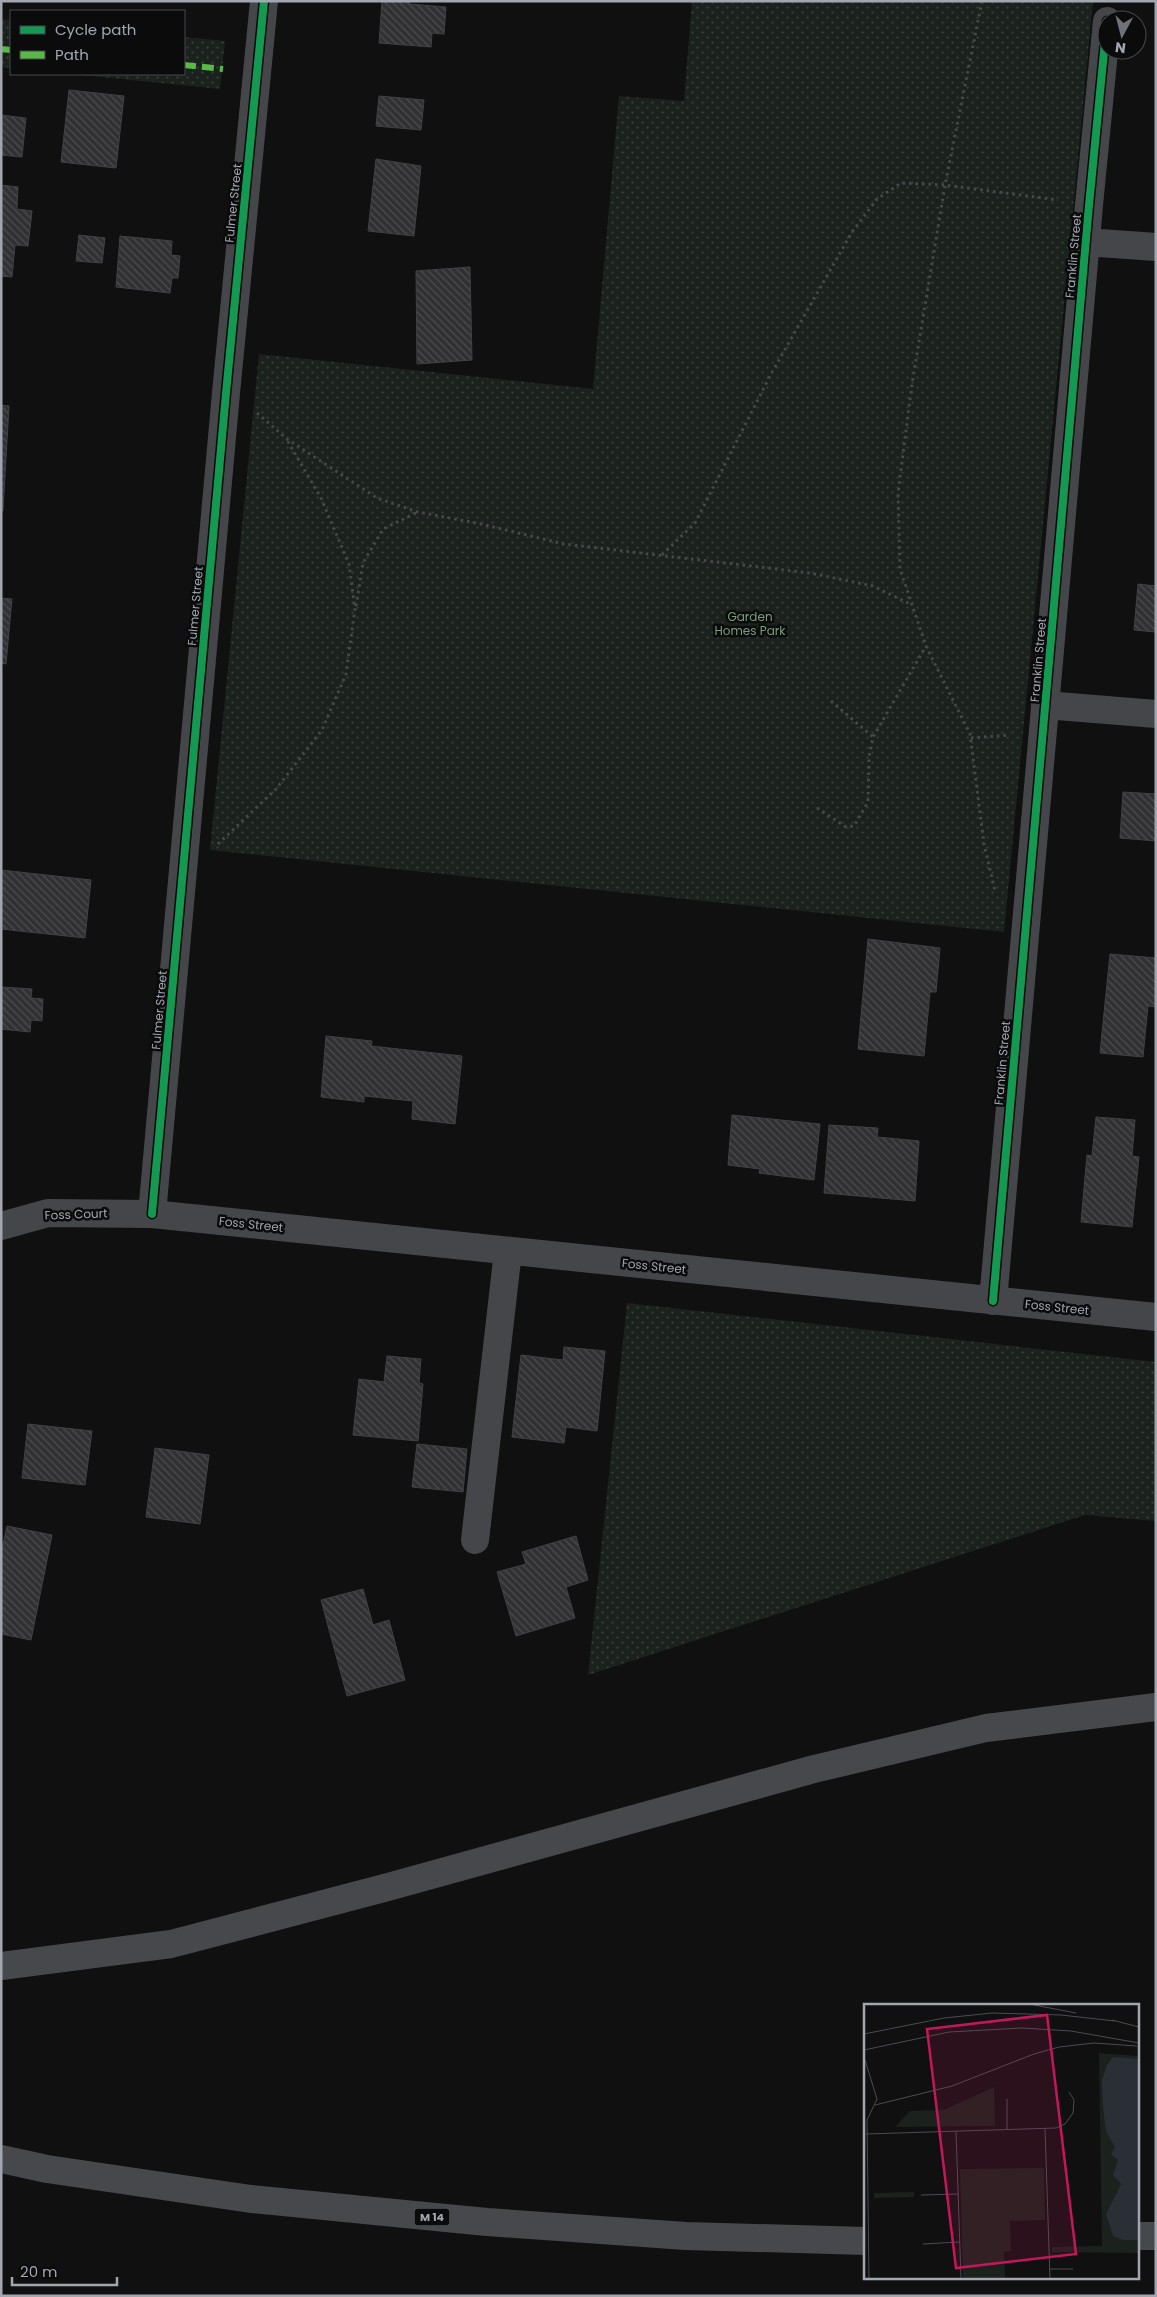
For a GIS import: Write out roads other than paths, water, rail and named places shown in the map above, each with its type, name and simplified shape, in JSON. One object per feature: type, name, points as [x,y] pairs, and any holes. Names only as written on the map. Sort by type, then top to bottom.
[{"type":"highway","points":[[1,1966],[171,1944],[388,1887],[814,1769],[986,1728],[1156,1707]]},
{"type":"highway","name":"M 14","points":[[1,2159],[47,2169],[252,2200],[448,2218],[686,2236],[864,2241]]},
{"type":"highway","points":[[1140,2236],[1156,2236]]},
{"type":"street","name":"Fulmer Street","points":[[152,1214],[224,413],[264,1]]},
{"type":"street","name":"Franklin Street","points":[[993,1301],[1085,242],[1103,60]]},
{"type":"street","points":[[1085,242],[1156,247]]},
{"type":"street","points":[[1046,705],[1156,714]]},
{"type":"street","name":"Foss Court","points":[[1,1226],[48,1213],[152,1214]]},
{"type":"street","name":"Foss Street","points":[[152,1214],[1156,1317]]},
{"type":"street","points":[[475,1540],[508,1251]]},
{"type":"park label","name":"Garden Homes Park","points":[[750,623]]}]
